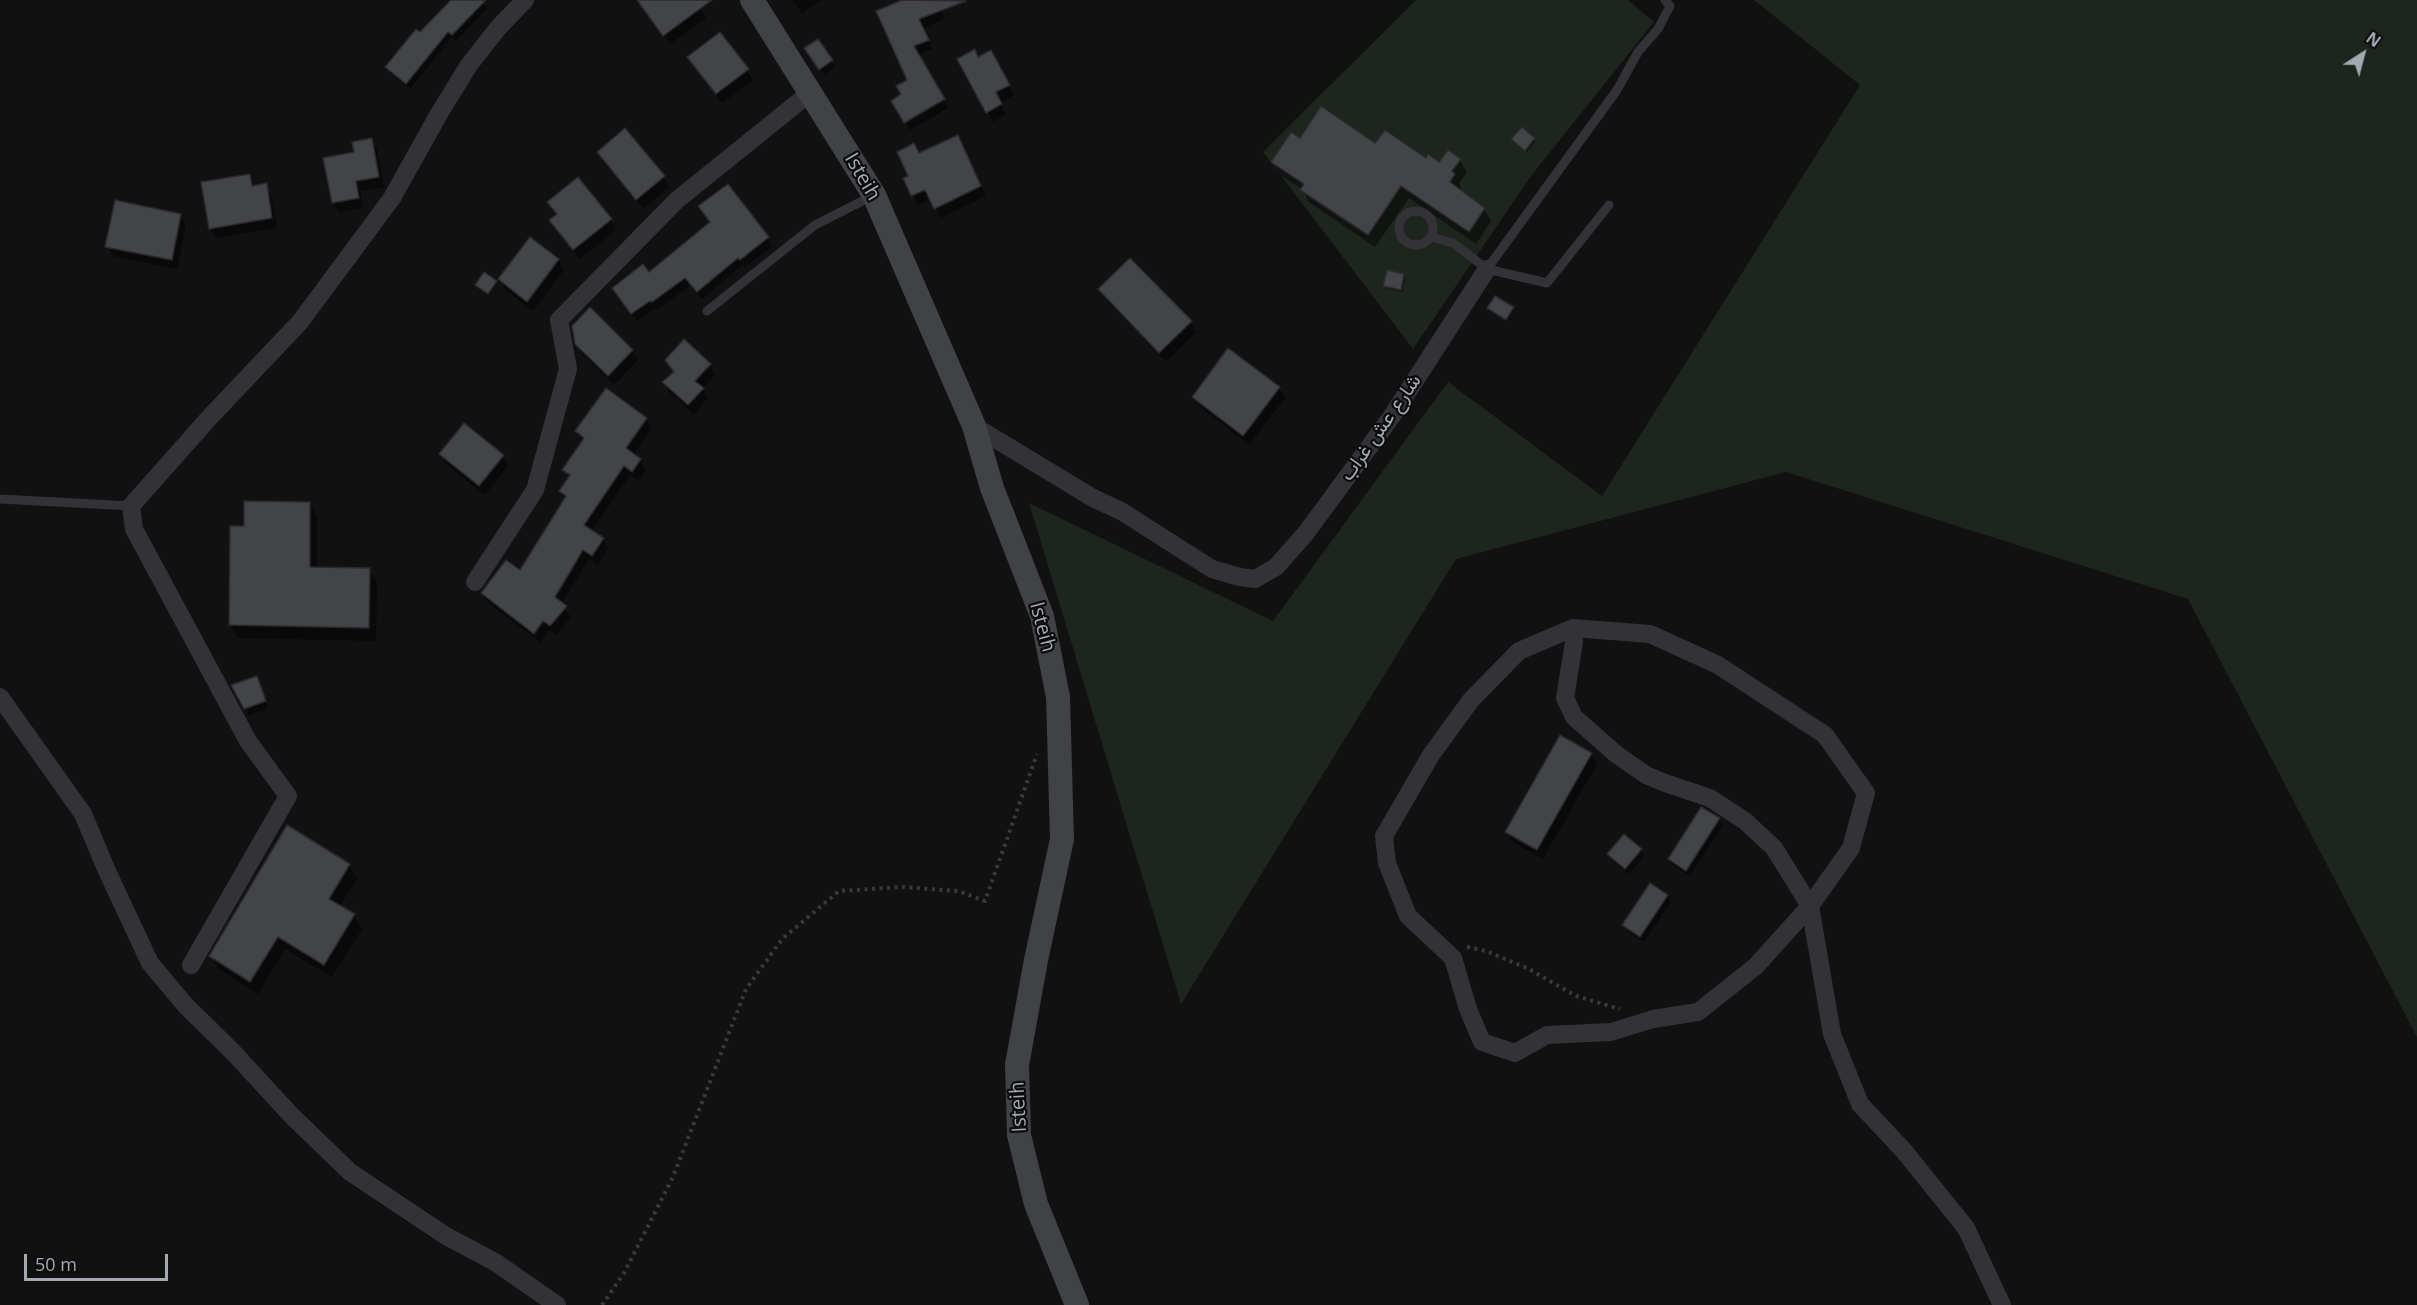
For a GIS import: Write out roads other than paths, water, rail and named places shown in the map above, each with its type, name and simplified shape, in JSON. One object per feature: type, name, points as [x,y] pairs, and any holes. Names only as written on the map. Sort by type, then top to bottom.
[{"type":"street","points":[[190,965],[288,796],[248,741],[134,529],[131,506],[209,418],[300,322],[392,198],[470,64],[498,28],[525,0]]},
{"type":"street","name":"Isteih","points":[[752,0],[874,195],[974,426],[992,488],[1042,616],[1058,697],[1062,839],[1036,960],[1017,1065],[1019,1135],[1036,1204],[1077,1305]]},
{"type":"street","points":[[475,582],[535,490],[568,369],[558,320],[677,200],[811,92]]},
{"type":"street","name":"شارع عش غراب","points":[[974,426],[1082,492],[1120,511],[1212,569],[1255,579],[1276,567],[1319,515],[1392,416],[1487,268]]},
{"type":"street","points":[[1573,628],[1574,642],[1565,698],[1574,717],[1616,754],[1646,774],[1710,798],[1745,821],[1774,848],[1810,906],[1832,1034],[1860,1104],[1904,1151],[1966,1228],[2002,1305]]},
{"type":"street","points":[[1573,628],[1650,634],[1718,665],[1825,735],[1866,793],[1851,848],[1810,906],[1756,966],[1698,1012],[1653,1019],[1611,1032],[1546,1035],[1515,1053],[1482,1042],[1468,1009],[1453,958],[1408,916],[1387,863],[1384,836],[1431,755],[1471,700],[1519,651],[1573,628]]},
{"type":"street","points":[[0,697],[83,814],[150,963],[186,1006],[234,1052],[291,1115],[350,1172],[446,1236],[495,1262],[557,1305]]},
{"type":"lane","name":"شارع عش غراب","points":[[1487,268],[1617,90],[1638,51],[1658,29],[1670,6],[1665,0]]},
{"type":"lane","points":[[707,311],[815,225],[874,195]]},
{"type":"lane","points":[[1431,237],[1453,243],[1487,268],[1547,283],[1609,205]]},
{"type":"lane","points":[[0,499],[131,506]]}]
